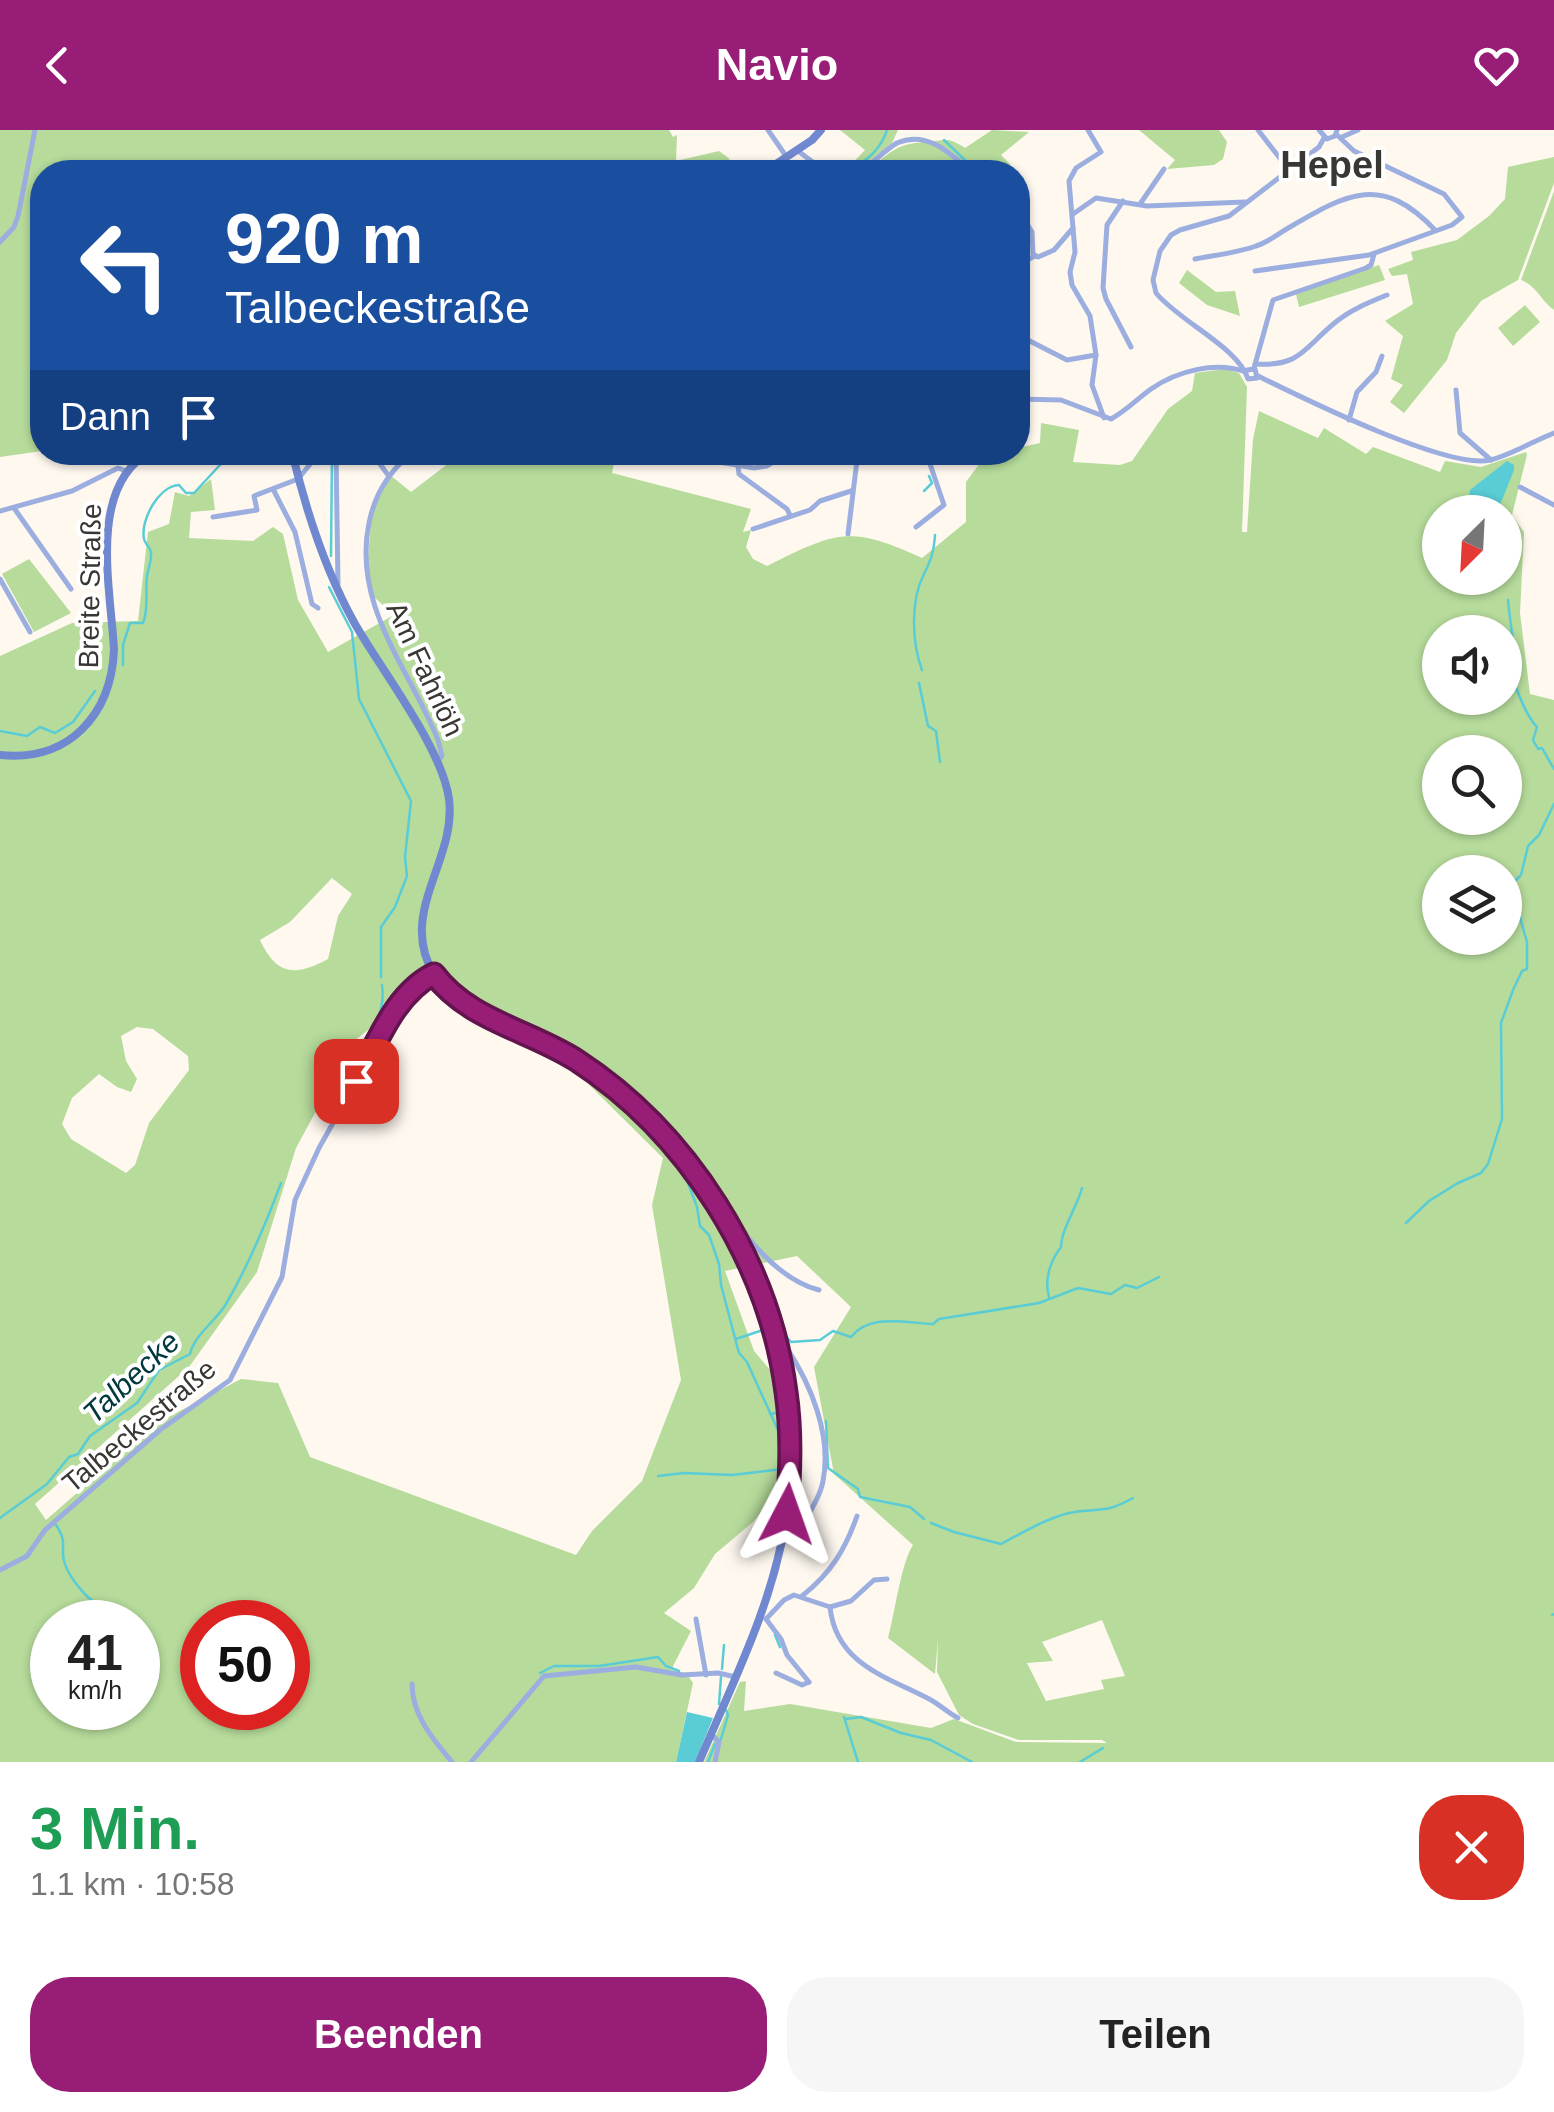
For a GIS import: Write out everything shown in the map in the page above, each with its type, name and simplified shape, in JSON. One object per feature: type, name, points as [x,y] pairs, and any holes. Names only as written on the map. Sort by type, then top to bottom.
[{"type":"main road","points":[[785,160],[821,130]]},
{"type":"main road","points":[[126,470],[133,465]]},
{"type":"main road","points":[[295,465],[338,592],[437,762],[449,799],[445,844],[423,904],[421,928],[434,974],[466,1005],[572,1058],[611,1084],[650,1121],[721,1213],[754,1276],[777,1347],[786,1392],[790,1452],[782,1538],[763,1618],[699,1762]]},
{"type":"main road","name":"Breite Straße","points":[[0,754],[32,754],[59,746],[85,726],[103,701],[113,672],[114,650],[109,517],[113,496],[126,470]]},
{"type":"street","points":[[0,242],[18,216],[35,130]]},
{"type":"street","points":[[768,130],[788,158]]},
{"type":"street","points":[[1088,130],[1101,152],[1071,174],[1075,252],[1070,272],[1072,286],[1090,316],[1096,356],[1092,385],[1104,418]]},
{"type":"street","points":[[1258,130],[1290,170]]},
{"type":"street","points":[[1319,130],[1324,138]]},
{"type":"street","points":[[1358,130],[1324,138],[1319,147],[1229,216],[1172,235],[1160,251],[1153,280],[1156,293],[1258,376],[1349,420],[1458,459],[1491,460],[1554,433]]},
{"type":"street","points":[[1254,271],[1374,254],[1462,217],[1454,204],[1430,186],[1354,151],[1339,134]]},
{"type":"street","points":[[875,160],[900,141],[918,138],[937,142],[957,160]]},
{"type":"street","points":[[798,150],[809,160]]},
{"type":"street","points":[[1140,204],[1164,169]]},
{"type":"street","points":[[1195,259],[1256,246],[1329,204],[1353,195],[1390,196],[1435,230]]},
{"type":"street","points":[[1072,214],[1096,198],[1140,204],[1248,202]]},
{"type":"street","points":[[1122,201],[1107,225],[1104,288],[1106,300],[1131,347]]},
{"type":"street","points":[[1030,259],[1054,250],[1073,228]]},
{"type":"street","points":[[1030,229],[1035,256]]},
{"type":"street","points":[[1250,369],[1273,300],[1366,268],[1374,254]]},
{"type":"street","points":[[1030,399],[1061,400],[1104,418],[1116,416],[1154,387],[1192,370],[1250,369],[1290,362],[1306,352],[1337,320],[1387,294]]},
{"type":"street","points":[[1030,341],[1067,360],[1096,356]]},
{"type":"street","points":[[1349,420],[1357,392],[1376,372],[1382,356]]},
{"type":"street","points":[[1456,390],[1460,433],[1491,460]]},
{"type":"street","points":[[213,517],[257,510],[254,496],[298,479],[312,465]]},
{"type":"street","points":[[336,465],[338,592]]},
{"type":"street","name":"Am Fahrlöh","points":[[381,465],[388,476]]},
{"type":"street","name":"Am Fahrlöh","points":[[400,465],[388,476],[370,513],[364,551],[366,582],[375,613],[438,740],[442,756],[437,762]]},
{"type":"street","points":[[733,465],[770,465]]},
{"type":"street","points":[[848,534],[856,465]]},
{"type":"street","points":[[916,527],[944,505],[931,465]]},
{"type":"street","points":[[738,466],[739,474],[786,508],[790,516]]},
{"type":"street","points":[[0,511],[72,491],[118,468],[126,470]]},
{"type":"street","points":[[1520,487],[1554,506]]},
{"type":"street","points":[[273,489],[296,532],[312,604],[318,608]]},
{"type":"street","points":[[753,529],[851,492]]},
{"type":"street","points":[[14,508],[71,590]]},
{"type":"street","points":[[0,579],[30,632]]},
{"type":"street","name":"Talbeckestraße","points":[[0,1570],[27,1556],[45,1530],[160,1430],[230,1380],[282,1276],[295,1200],[318,1148],[402,998],[434,974]]},
{"type":"street","points":[[721,1213],[730,1214],[768,1259],[805,1287],[819,1290]]},
{"type":"street","points":[[777,1347],[786,1346],[804,1378],[818,1412],[825,1461],[823,1485],[799,1531],[782,1538]]},
{"type":"street","points":[[802,1596],[838,1561],[857,1516]]},
{"type":"street","points":[[776,1672],[802,1685],[809,1682],[763,1618],[788,1596],[802,1596],[830,1607],[851,1602],[874,1580],[887,1580]]},
{"type":"street","points":[[830,1607],[834,1628],[866,1668],[894,1685],[928,1698],[958,1718]]},
{"type":"street","points":[[696,1619],[706,1675]]},
{"type":"street","points":[[471,1762],[544,1676],[636,1667],[682,1675],[724,1673],[736,1677]]},
{"type":"street","points":[[412,1684],[415,1707],[424,1725],[452,1762]]},
{"type":"street","points":[[711,1734],[719,1742],[714,1762]]},
{"type":"green space","points":[[0,130],[669,130],[673,137],[677,135],[676,160],[30,160],[30,453],[0,457]]},
{"type":"green space","points":[[840,130],[898,130],[892,143],[871,160],[856,160],[865,150]]},
{"type":"green space","points":[[992,130],[1029,132],[1001,155],[1006,160],[882,160],[915,143],[946,140],[965,148]]},
{"type":"green space","points":[[1139,130],[1219,130],[1227,142],[1223,159],[1214,165],[1167,169],[1175,160]]},
{"type":"green space","points":[[719,151],[728,160],[680,160]]},
{"type":"green space","points":[[1554,157],[1554,183],[1518,280],[1481,301],[1456,333],[1447,360],[1404,413],[1390,402],[1403,385],[1391,379],[1403,336],[1385,321],[1413,304],[1407,274],[1392,276],[1388,269],[1413,260],[1411,252],[1457,240],[1489,216],[1505,199],[1508,167]]},
{"type":"green space","points":[[1554,191],[1554,310],[1521,280]]},
{"type":"green space","points":[[1379,265],[1385,280],[1299,307],[1296,294]]},
{"type":"green space","points":[[1187,270],[1216,292],[1235,291],[1240,316],[1207,305],[1179,283]]},
{"type":"green space","points":[[1525,305],[1540,322],[1513,346],[1498,328]]},
{"type":"green space","points":[[1224,369],[1239,373],[1247,387],[1242,532],[1247,532],[1253,439],[1259,411],[1318,438],[1324,428],[1366,454],[1373,447],[1440,472],[1445,461],[1481,467],[1526,452],[1527,455],[1517,495],[1422,495],[1422,595],[1521,595],[1520,615],[1422,615],[1422,715],[1522,715],[1522,629],[1530,694],[1554,700],[1554,1762],[704,1762],[740,1682],[746,1681],[744,1711],[790,1704],[931,1728],[954,1719],[1016,1742],[1107,1743],[1019,1740],[973,1724],[959,1715],[937,1672],[938,1639],[935,1674],[888,1638],[913,1545],[834,1474],[814,1367],[851,1307],[797,1256],[725,1271],[754,1351],[777,1378],[784,1484],[753,1522],[715,1554],[694,1588],[664,1613],[691,1631],[671,1670],[686,1673],[693,1683],[676,1762],[0,1762],[0,656],[72,623],[138,621],[148,532],[169,524],[175,492],[189,496],[211,479],[215,510],[191,512],[189,538],[253,541],[273,527],[283,534],[298,600],[328,652],[394,615],[374,597],[367,566],[372,513],[390,475],[411,492],[446,465],[614,465],[612,473],[751,509],[743,532],[751,530],[746,547],[753,559],[767,566],[811,545],[844,536],[877,540],[922,558],[966,522],[966,482],[978,465],[1030,465],[1030,445],[1040,443],[1041,423],[1079,430],[1073,462],[1120,465],[1132,461],[1168,409],[1192,391],[1195,373]],"holes":[[[332,878],[352,894],[338,916],[328,959],[306,969],[280,966],[260,940],[290,922]],[[428,982],[562,1058],[663,1158],[652,1205],[681,1380],[642,1481],[592,1531],[576,1555],[310,1457],[278,1383],[241,1379],[157,1423],[46,1520],[35,1504],[189,1367],[257,1272],[296,1148],[354,1041]],[[137,1027],[153,1029],[188,1056],[189,1070],[149,1123],[135,1165],[126,1173],[71,1139],[62,1124],[72,1098],[99,1074],[131,1092],[137,1079],[126,1061],[121,1036]],[[1102,1620],[1125,1676],[1101,1680],[1104,1689],[1046,1701],[1027,1663],[1053,1661],[1042,1642]]]},
{"type":"green space","points":[[29,559],[71,613],[34,632],[2,574]]},
{"type":"water","points":[[1507,461],[1514,465],[1504,495],[1470,495],[1470,490]]},
{"type":"water","points":[[687,1712],[713,1718],[695,1762],[676,1762]]},
{"type":"waterway","points":[[866,160],[887,130]]},
{"type":"waterway","points":[[944,140],[965,160]]},
{"type":"waterway","points":[[123,665],[123,645],[130,623],[143,623],[146,612],[151,556],[144,539],[148,514],[165,491],[179,485],[186,493],[194,493],[220,465]]},
{"type":"waterway","name":"Talbecke","points":[[331,556],[332,465]]},
{"type":"waterway","points":[[924,491],[932,483],[929,476]]},
{"type":"waterway","points":[[922,670],[916,647],[915,609],[935,535]]},
{"type":"waterway","name":"Talbecke","points":[[329,587],[352,632],[359,699],[411,801],[405,857],[407,876],[395,907],[381,927],[381,977]]},
{"type":"waterway","points":[[1508,600],[1516,661],[1521,667],[1515,685],[1537,727],[1533,740],[1554,769]]},
{"type":"waterway","points":[[919,683],[928,726],[936,731],[940,762]]},
{"type":"waterway","points":[[0,731],[27,736],[40,727],[55,733],[73,722],[95,691]]},
{"type":"waterway","points":[[1522,871],[1528,846],[1539,835],[1554,804]]},
{"type":"waterway","points":[[1406,1223],[1429,1201],[1481,1173],[1488,1164],[1502,1119],[1501,1023],[1522,971],[1527,969],[1527,942],[1522,924]]},
{"type":"waterway","name":"Talbecke","points":[[362,1042],[379,1016],[382,985]]},
{"type":"waterway","points":[[657,1136],[688,1183],[700,1226],[709,1235],[719,1264],[739,1353],[747,1362],[782,1439],[779,1488]]},
{"type":"waterway","name":"Talbecke","points":[[0,1518],[47,1484],[69,1457],[78,1454],[90,1436],[137,1403],[159,1370],[190,1354],[234,1290],[281,1183]]},
{"type":"waterway","points":[[1049,1297],[1049,1271],[1082,1188]]},
{"type":"waterway","points":[[776,1325],[791,1342],[820,1340],[833,1331],[851,1337],[878,1322],[933,1324],[939,1319],[1039,1303],[1078,1288],[1111,1294],[1125,1285],[1137,1288],[1159,1277]]},
{"type":"waterway","points":[[736,1339],[766,1329]]},
{"type":"waterway","points":[[770,1414],[783,1412]]},
{"type":"waterway","points":[[826,1421],[828,1468],[858,1489],[860,1497],[910,1507],[924,1519]]},
{"type":"waterway","points":[[658,1476],[732,1475],[783,1469]]},
{"type":"waterway","points":[[931,1523],[1001,1544],[1060,1516],[1107,1509],[1133,1498]]},
{"type":"waterway","points":[[56,1525],[67,1569],[92,1600]]},
{"type":"waterway","points":[[775,1635],[780,1647]]},
{"type":"waterway","points":[[722,1669],[724,1645]]},
{"type":"waterway","points":[[540,1673],[554,1666],[599,1666],[658,1657],[666,1666],[679,1671]]},
{"type":"waterway","points":[[719,1704],[721,1677]]},
{"type":"waterway","points":[[721,1739],[726,1710]]},
{"type":"waterway","points":[[844,1717],[858,1762]]},
{"type":"waterway","points":[[846,1719],[861,1717],[931,1740],[972,1762]]},
{"type":"waterway","points":[[708,1762],[715,1744]]},
{"type":"waterway","points":[[1080,1762],[1103,1748]]},
{"type":"district","name":"Hepel","points":[[1332,165]]},
{"type":"route","points":[[356,1081],[402,998],[434,974],[466,1005],[592,1071],[650,1121],[721,1213],[754,1276],[768,1314],[786,1392],[790,1452],[787,1514]]}]
